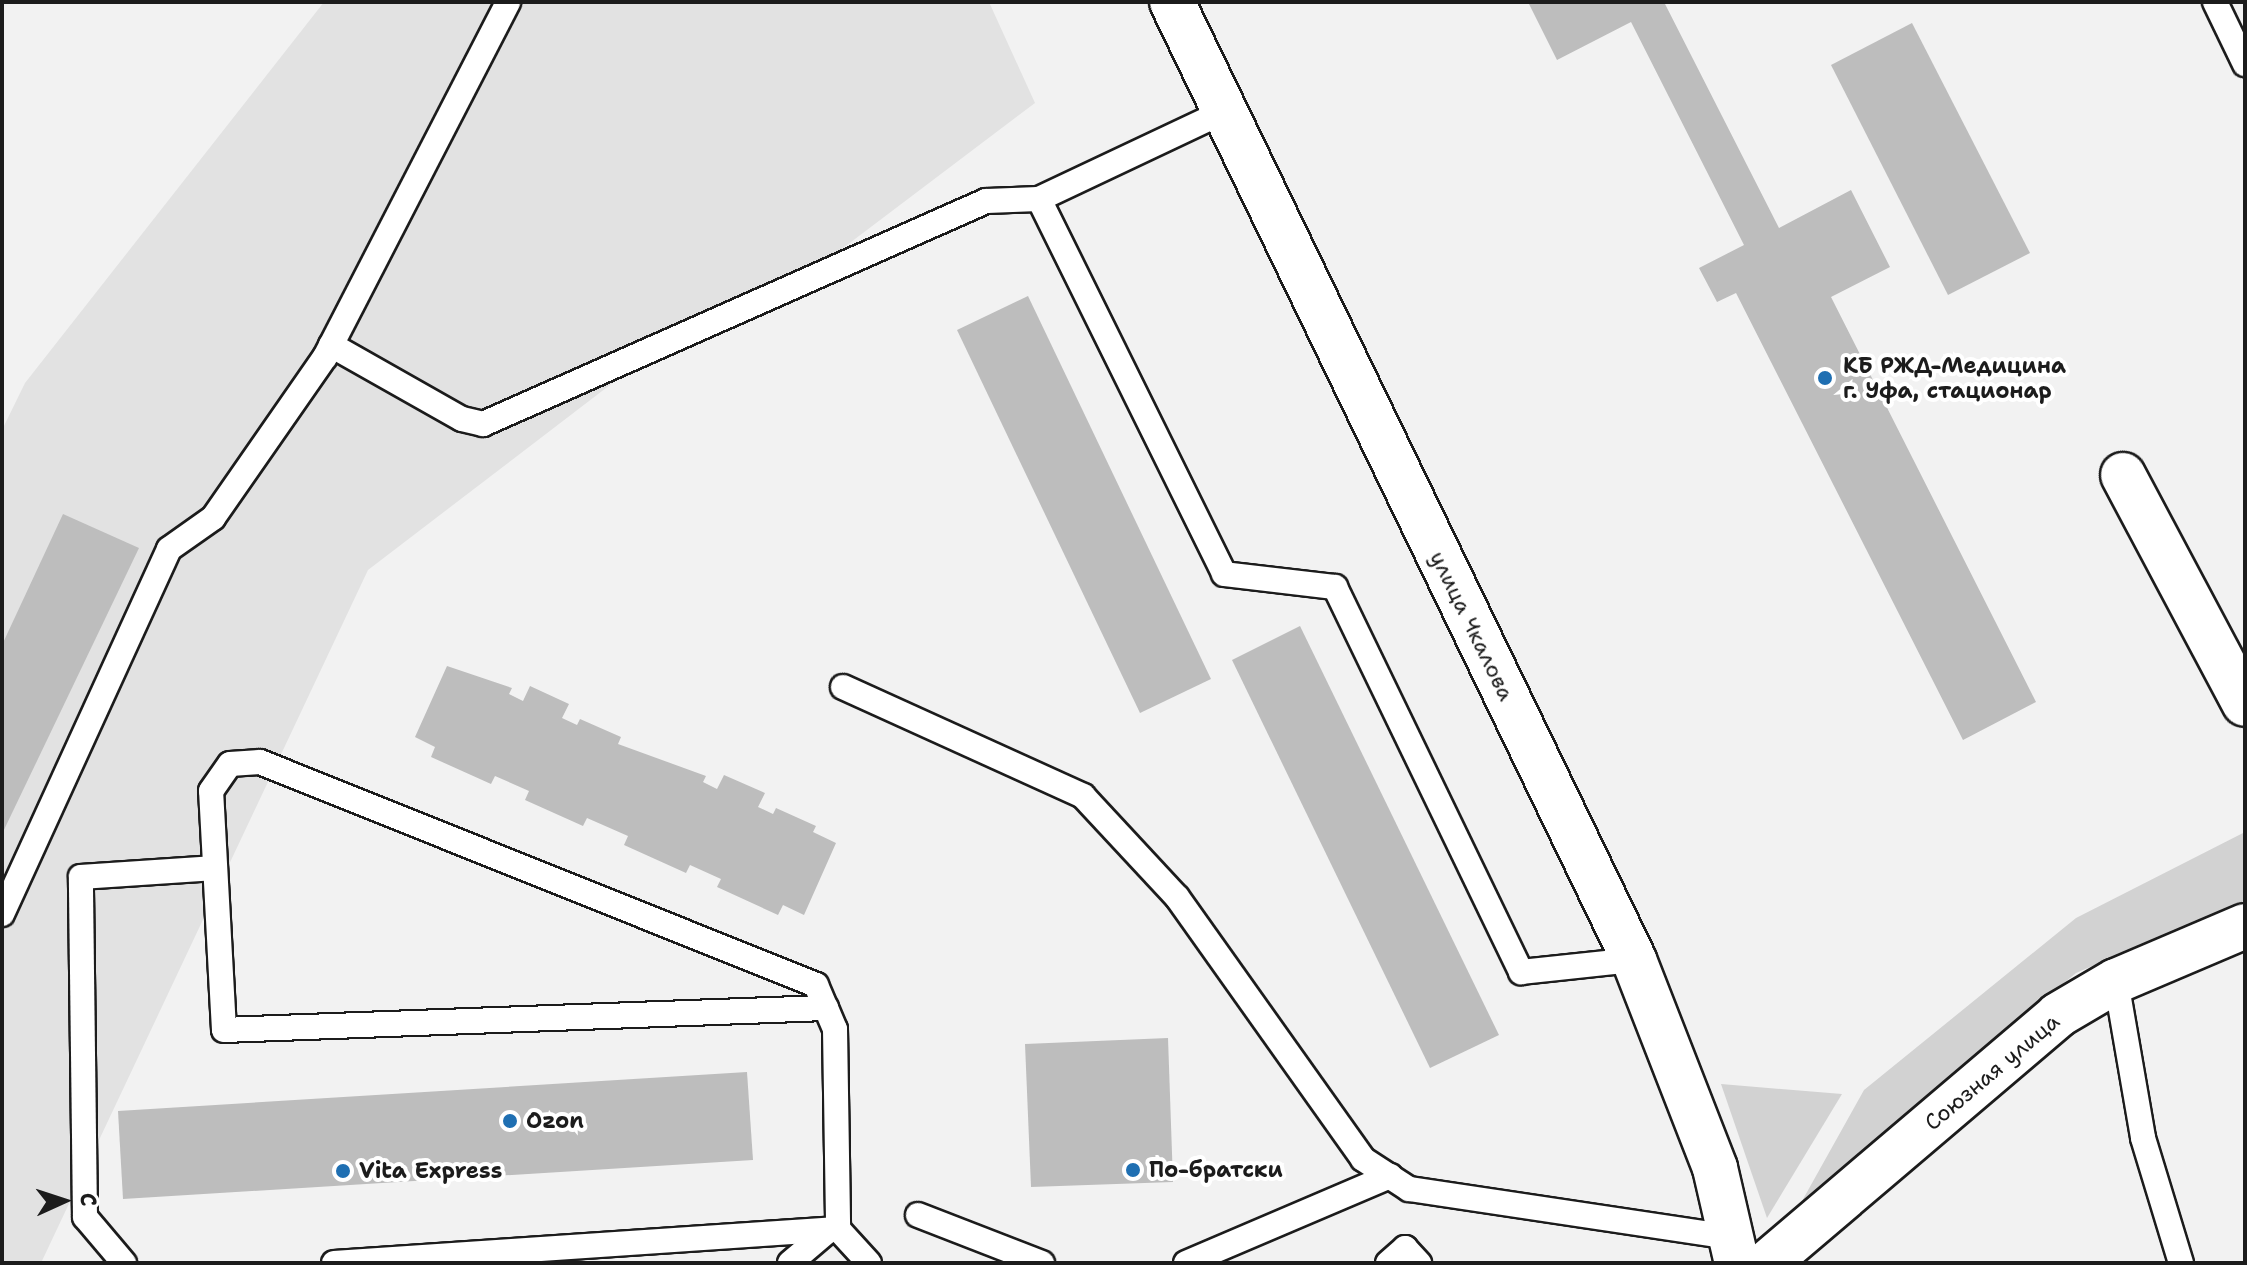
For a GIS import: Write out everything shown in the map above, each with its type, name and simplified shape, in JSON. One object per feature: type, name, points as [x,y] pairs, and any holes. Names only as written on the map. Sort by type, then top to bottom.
[{"type":"street","name":"улица Чкалова","points":[[1172,2],[1634,960],[1715,1168],[1734,1250]]},
{"type":"street","points":[[2123,475],[2245,704]]},
{"type":"street","name":"Союзная улица","points":[[1767,1263],[2058,1015],[2116,981],[2245,926]]},
{"type":"lane","points":[[2,914],[169,549],[213,518],[331,345],[508,2]]},
{"type":"lane","points":[[2215,2],[2245,64]]},
{"type":"lane","points":[[331,345],[462,419],[483,424],[986,201],[1039,199],[1223,112]]},
{"type":"lane","points":[[1039,199],[1224,574],[1335,587],[1521,972],[1634,960]]},
{"type":"lane","points":[[843,687],[1083,796],[1177,897],[1363,1159],[1409,1189],[1734,1250]]},
{"type":"lane","points":[[826,1008],[224,1030],[211,791],[230,764],[260,762],[816,985],[826,1008],[835,1029],[833,1229],[869,1263]]},
{"type":"lane","points":[[124,1263],[85,1217],[81,877],[215,868]]},
{"type":"lane","points":[[2116,981],[2143,1138],[2181,1263]]},
{"type":"lane","points":[[1186,1263],[1390,1176]]},
{"type":"lane","points":[[918,1215],[1042,1263]]},
{"type":"lane","points":[[334,1263],[833,1229]]},
{"type":"lane","points":[[790,1263],[833,1229]]},
{"type":"lane","points":[[1388,1263],[1405,1248],[1419,1263]]},
{"type":"shaded area","points":[[324,2],[989,2],[1035,103],[814,270],[623,375],[368,570],[41,1263],[2,1263],[2,430],[25,383]]},
{"type":"shaded area","points":[[2245,832],[2245,900],[2076,973],[1802,1201],[1864,1090],[2076,918]]},
{"type":"shaded area","points":[[1721,1084],[1842,1094],[1767,1218]]},
{"type":"building","points":[[1528,2],[1664,2],[1779,228],[1851,190],[1890,267],[1831,297],[2036,702],[1963,740],[1736,293],[1717,302],[1699,268],[1744,245],[1631,22],[1557,60]]},
{"type":"building","points":[[1912,23],[2030,253],[1948,295],[1831,65]]},
{"type":"building","points":[[1028,296],[1211,679],[1140,713],[957,330]]},
{"type":"building","points":[[63,514],[139,548],[2,834],[2,645]]},
{"type":"building","points":[[1300,626],[1499,1035],[1430,1068],[1232,660]]},
{"type":"building","points":[[447,666],[512,688],[509,694],[523,701],[530,686],[569,704],[562,718],[577,725],[580,719],[621,737],[618,744],[706,776],[703,782],[717,789],[724,775],[765,793],[758,807],[773,814],[776,808],[816,826],[813,832],[836,843],[804,915],[783,905],[778,915],[717,887],[721,879],[690,865],[686,873],[624,845],[628,836],[587,818],[583,826],[525,800],[529,791],[495,776],[491,784],[431,757],[435,747],[415,737]]},
{"type":"building","points":[[1168,1038],[1173,1182],[1031,1187],[1025,1044]]},
{"type":"building","points":[[747,1072],[753,1160],[123,1199],[118,1111]]},
{"type":"place","name":"КБ РЖД-Медицина г. Уфа, стационар","points":[[1825,378]]},
{"type":"place","name":"Ozon","points":[[510,1121]]},
{"type":"place","name":"По-братски","points":[[1133,1170]]},
{"type":"place","name":"Vita Express","points":[[343,1171]]}]
